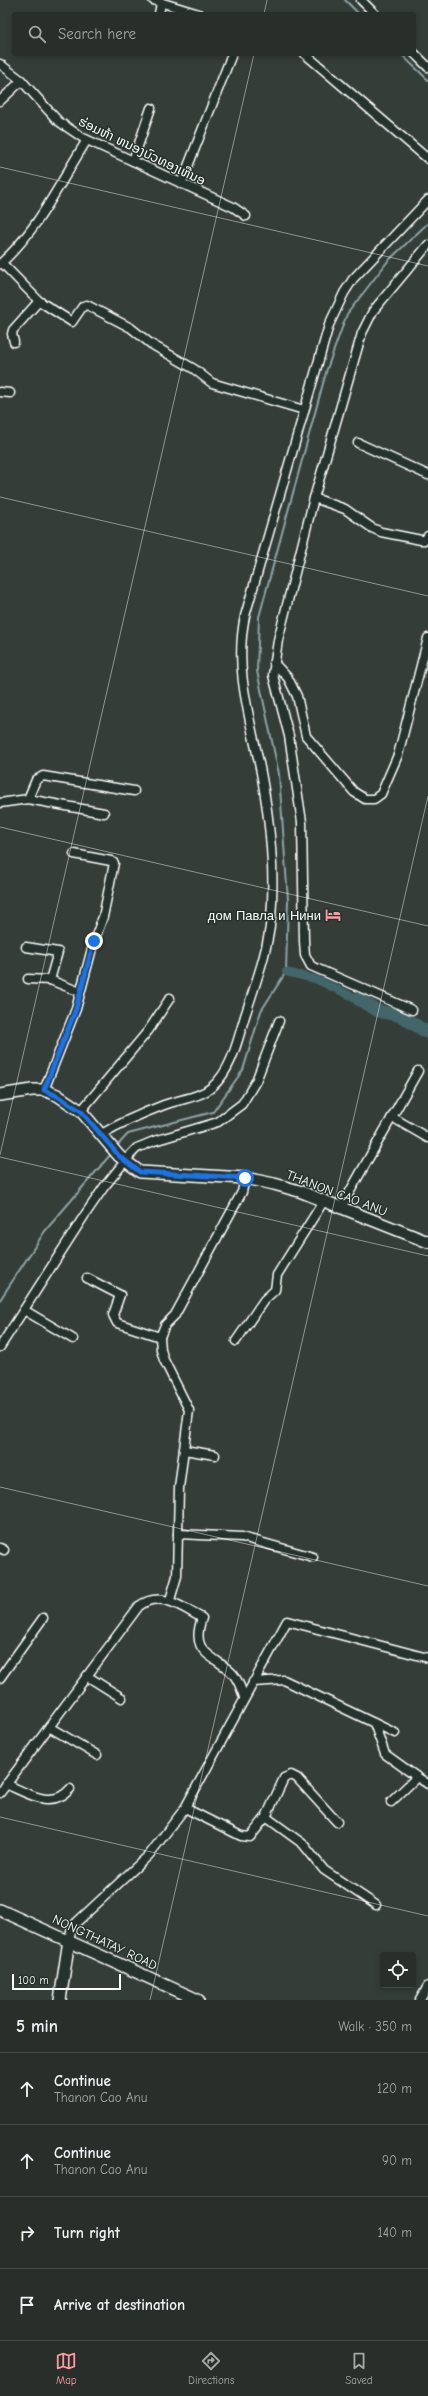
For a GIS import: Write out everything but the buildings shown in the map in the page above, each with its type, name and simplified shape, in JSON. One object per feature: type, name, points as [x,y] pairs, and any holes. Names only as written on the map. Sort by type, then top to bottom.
[{"type":"street","points":[[361,0],[373,12]]},
{"type":"street","points":[[159,12],[157,1],[193,12]]},
{"type":"street","points":[[416,55],[428,67]]},
{"type":"street","points":[[181,184],[231,56]]},
{"type":"street","points":[[307,56],[428,159]]},
{"type":"street","name":"ຮ່ອມຫ້າ ຫນອງບົວທອງເຫືນອ","points":[[0,64],[20,80],[58,121],[87,140],[132,162],[232,206],[246,216]]},
{"type":"street","points":[[0,101],[18,84],[20,80]]},
{"type":"street","points":[[132,162],[151,108]]},
{"type":"street","points":[[87,140],[18,248],[1,264],[38,301],[72,322],[83,306],[87,305],[131,328],[151,344],[194,369],[212,383],[304,410]]},
{"type":"street","points":[[0,1095],[24,1090],[44,1090],[64,1099],[81,1111],[100,1135],[164,1105],[200,1094],[212,1087],[222,1077],[230,1063],[256,983],[271,919],[271,885],[262,780],[255,739],[245,704],[241,672],[240,638],[329,326],[344,293],[354,278],[428,200]]},
{"type":"street","points":[[412,1010],[311,966],[308,962],[304,941],[302,822],[289,736],[273,675],[278,640],[314,498],[362,333],[373,311],[428,245]]},
{"type":"street","points":[[14,342],[12,334],[14,330],[38,301]]},
{"type":"street","points":[[0,392],[10,393]]},
{"type":"street","points":[[358,443],[428,475]]},
{"type":"street","points":[[314,498],[345,509],[372,528],[381,532],[421,540],[425,540],[428,536]]},
{"type":"street","points":[[274,663],[288,678],[297,696],[306,736],[354,792],[365,799],[374,799],[381,794],[398,755],[428,638]]},
{"type":"street","points":[[28,799],[36,780],[43,776],[134,791]]},
{"type":"street","points":[[0,802],[28,799],[104,813]]},
{"type":"street","points":[[44,1090],[76,1009],[103,917],[114,863],[112,861],[74,854]]},
{"type":"street","points":[[26,947],[58,952],[50,980]]},
{"type":"street","points":[[28,979],[50,980],[80,992]]},
{"type":"street","points":[[81,1111],[148,1031],[170,998]]},
{"type":"street","points":[[0,1347],[122,1159],[137,1148],[218,1122],[242,1104],[256,1081],[278,1021]]},
{"type":"street","points":[[340,1209],[418,1071]]},
{"type":"street","points":[[392,1117],[428,1138]]},
{"type":"street","name":"THANON CAO ANU","points":[[100,1135],[122,1159],[140,1172],[153,1174],[245,1178],[299,1191],[340,1209],[428,1242]]},
{"type":"street","points":[[170,1600],[177,1576],[179,1488],[189,1406],[164,1360],[160,1337],[165,1325],[175,1315],[238,1199],[245,1178]]},
{"type":"street","points":[[236,1341],[264,1300],[275,1290],[277,1275],[323,1202]]},
{"type":"street","points":[[87,1278],[120,1295],[114,1316],[117,1323],[160,1337]]},
{"type":"street","points":[[24,1310],[73,1340]]},
{"type":"street","points":[[184,1450],[215,1455]]},
{"type":"street","points":[[178,1534],[242,1537],[314,1557]]},
{"type":"street","points":[[0,1792],[139,1606],[150,1600],[170,1600],[202,1618],[198,1637],[200,1647],[210,1658],[233,1674],[244,1697]]},
{"type":"street","points":[[0,1678],[43,1618]]},
{"type":"street","points":[[60,2000],[72,1927],[149,1855],[185,1808],[244,1697],[287,1621],[428,1658]]},
{"type":"street","points":[[87,1676],[122,1698]]},
{"type":"street","points":[[253,1682],[284,1680],[395,1733]]},
{"type":"street","points":[[374,1723],[385,1754],[428,1784]]},
{"type":"street","points":[[49,1726],[97,1755]]},
{"type":"street","points":[[185,1808],[247,1838],[253,1835],[266,1817],[284,1778],[290,1775],[297,1778],[337,1822]]},
{"type":"street","points":[[391,1802],[417,1777]]},
{"type":"street","points":[[6,1784],[52,1800],[60,1798],[70,1789]]},
{"type":"street","points":[[266,1817],[303,1844],[324,1870],[376,1905]]},
{"type":"street","name":"NONGTHATAY ROAD","points":[[0,1910],[69,1940],[198,2000]]},
{"type":"street","points":[[420,2000],[428,1986]]},
{"type":"waterway","points":[[345,0],[357,12]]},
{"type":"waterway","points":[[403,56],[428,80]]},
{"type":"waterway","points":[[116,1147],[128,1134],[213,1112],[243,1070],[261,1011],[286,972],[288,900],[279,774],[257,671],[259,617],[327,369],[347,314],[388,261],[428,223]]},
{"type":"waterway","points":[[286,972],[315,979],[358,999]]},
{"type":"waterway","points":[[358,999],[378,1011],[401,1016],[428,1033]]},
{"type":"waterway","points":[[0,1300],[45,1231],[111,1154]]},
{"type":"place","name":"дом Павла и Нини","points":[[333,915]]},
{"type":"route","points":[[94,941],[76,1009],[44,1090],[70,1103],[81,1111],[119,1156],[140,1172],[153,1174],[245,1178]]}]
